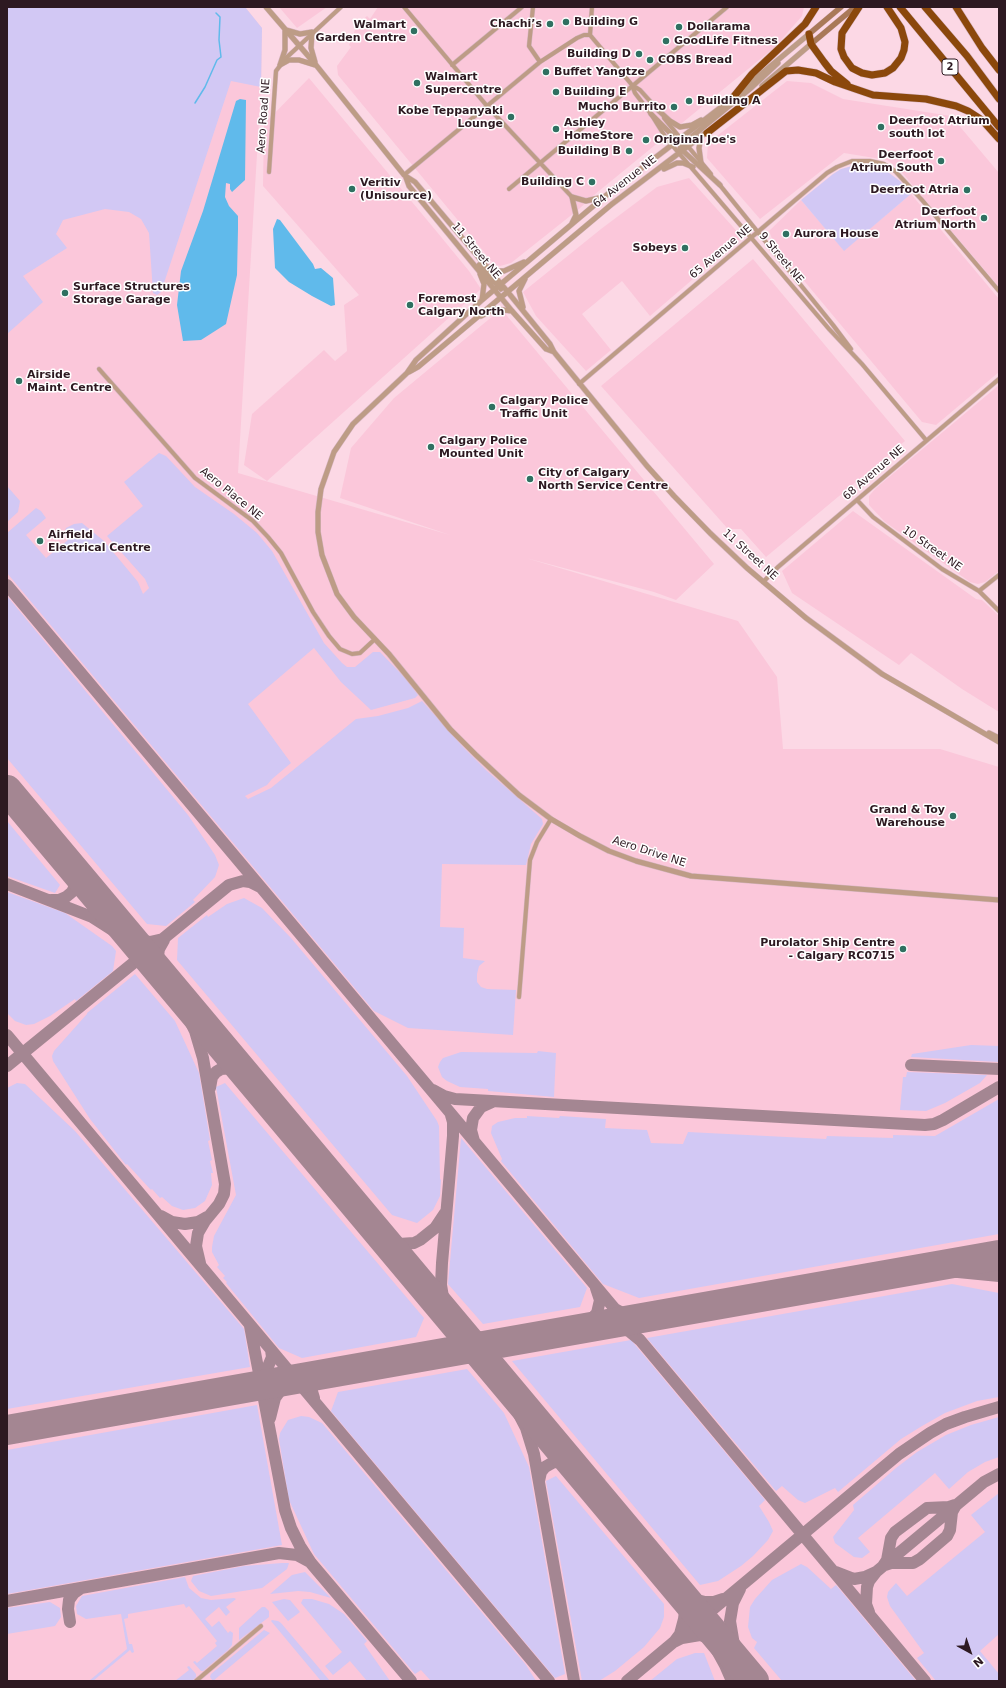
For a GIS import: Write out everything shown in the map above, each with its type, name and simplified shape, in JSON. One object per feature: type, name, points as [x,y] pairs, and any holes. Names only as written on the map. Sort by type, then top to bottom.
[{"type":"highway","points":[[731,100],[752,74],[805,24],[816,7]]},
{"type":"highway","points":[[858,7],[842,33],[841,49],[844,57],[852,68],[862,73],[872,75],[885,73],[893,68],[899,62],[904,50],[904,38],[901,28],[887,7]]},
{"type":"highway","name":"2","points":[[900,7],[999,127]]},
{"type":"highway","name":"2","points":[[925,7],[966,56],[999,99]]},
{"type":"highway","points":[[956,7],[999,70]]},
{"type":"highway","points":[[960,7],[966,23]]},
{"type":"highway","points":[[809,34],[811,44],[831,72],[850,87]]},
{"type":"highway","points":[[704,135],[786,72],[798,70],[816,73],[873,95],[926,99],[956,106],[968,111],[982,120],[999,139]]},
{"type":"main road","name":"64 Avenue NE","points":[[809,34],[841,7]]},
{"type":"main road","name":"64 Avenue NE","points":[[811,44],[855,7]]},
{"type":"street","name":"11 Street NE","points":[[266,7],[316,65],[404,175],[409,186],[476,266],[498,287]]},
{"type":"street","name":"Aero Road NE","points":[[269,172],[276,72],[280,65],[312,32],[341,7]]},
{"type":"street","points":[[404,7],[487,106],[572,197],[576,215],[571,225]]},
{"type":"street","points":[[452,65],[522,7]]},
{"type":"street","points":[[533,7],[528,46],[540,62]]},
{"type":"street","points":[[404,175],[540,62],[577,38],[584,35],[590,35],[592,7]]},
{"type":"street","points":[[510,189],[540,162],[727,7]]},
{"type":"street","points":[[280,65],[285,50],[285,30],[300,34],[312,32],[311,48],[316,65]]},
{"type":"street","name":"64 Avenue NE","points":[[407,373],[418,367],[507,291],[626,194],[682,146],[711,115],[809,34]]},
{"type":"street","name":"9 Street NE","points":[[590,35],[632,86],[635,93],[672,145],[682,146],[701,162],[833,325],[862,364]]},
{"type":"street","name":"64 Avenue NE","points":[[375,639],[354,616],[337,594],[322,555],[318,532],[318,512],[321,489],[334,452],[353,424],[407,373],[416,360],[482,300],[604,197],[672,145],[682,146],[704,135],[811,44]]},
{"type":"street","points":[[682,146],[773,69],[789,51]]},
{"type":"street","points":[[280,65],[289,60],[299,60],[316,65]]},
{"type":"street","name":"9 Street NE","points":[[632,86],[640,90],[658,110],[682,146],[693,168],[829,329],[862,364],[926,440]]},
{"type":"street","points":[[658,110],[670,121],[680,127],[692,125],[711,115]]},
{"type":"street","points":[[651,114],[720,185]]},
{"type":"street","points":[[701,162],[699,148],[704,135]]},
{"type":"street","name":"65 Avenue NE","points":[[579,384],[827,173],[852,161],[870,161],[884,164],[895,170],[916,192],[999,291]]},
{"type":"street","points":[[626,194],[635,191],[671,165],[680,163],[693,168]]},
{"type":"street","name":"11 Street NE","points":[[404,175],[415,182],[487,266],[501,296],[512,311],[546,349],[554,352]]},
{"type":"street","points":[[572,197],[586,201],[604,197]]},
{"type":"street","points":[[447,231],[498,287],[507,291]]},
{"type":"street","points":[[487,266],[496,271],[504,271],[514,268],[535,256]]},
{"type":"street","points":[[476,266],[484,284],[482,300]]},
{"type":"street","points":[[526,276],[519,294],[528,317]]},
{"type":"street","name":"11 Street NE","points":[[507,291],[550,344],[554,352],[579,384],[674,496],[724,547],[806,618],[882,674],[974,726],[999,742]]},
{"type":"street","points":[[472,321],[494,309],[512,311]]},
{"type":"street","name":"Aero Place NE","points":[[99,368],[195,478],[253,521],[268,537],[281,553],[314,612],[329,636],[340,649],[352,654],[360,653],[375,639]]},
{"type":"street","name":"68 Avenue NE","points":[[763,582],[778,567],[999,379]]},
{"type":"street","name":"10 Street NE","points":[[857,500],[872,517],[942,568],[979,591],[999,611]]},
{"type":"street","points":[[979,591],[999,575]]},
{"type":"street","name":"Aero Drive NE","points":[[375,639],[450,729],[471,751],[519,795],[551,819],[609,851],[636,861],[691,876],[999,900]]},
{"type":"street","name":"11 Street NE","points":[[974,726],[999,738]]},
{"type":"street","points":[[519,998],[530,860],[537,842],[551,819]]},
{"type":"street","points":[[196,1681],[261,1626]]},
{"type":"shaded area","points":[[7,7],[245,7],[262,28],[261,87],[238,473],[450,535],[340,498],[351,448],[394,398],[502,310],[714,564],[676,600],[654,592],[526,558],[738,621],[777,677],[783,749],[940,749],[999,767],[999,1681],[7,1681]]},
{"type":"shaded area","points":[[7,7],[245,7],[262,28],[261,87],[231,81],[161,292],[157,295],[153,293],[149,233],[141,219],[129,212],[105,209],[63,220],[56,234],[67,248],[23,276],[43,302],[7,334]]},
{"type":"shaded area","points":[[279,7],[327,7],[297,28]]},
{"type":"shaded area","points":[[378,7],[804,7],[802,16],[775,47],[594,195],[579,209],[511,263],[500,266],[494,264],[338,75],[337,66],[351,47],[349,45],[357,25],[367,16],[370,19]]},
{"type":"shaded area","points":[[309,78],[469,271],[481,289],[267,481],[244,465],[252,414],[324,350],[335,361],[347,351],[344,305],[359,295],[263,186],[264,124]]},
{"type":"shaded area","points":[[787,81],[811,83],[843,99],[951,116],[999,173],[999,287],[899,169],[887,160],[844,153],[760,219],[707,158],[708,143]]},
{"type":"shaded area","points":[[859,164],[876,166],[885,170],[900,181],[911,194],[844,251],[801,200],[841,169]]},
{"type":"shaded area","points":[[689,178],[742,237],[650,316],[622,281],[582,314],[611,350],[586,371],[536,316],[523,292],[601,229],[657,187]]},
{"type":"shaded area","points":[[911,194],[999,299],[999,372],[936,425],[922,422],[775,246],[769,231],[801,200],[844,250]]},
{"type":"shaded area","points":[[753,259],[905,441],[766,557],[741,529],[728,529],[601,386]]},
{"type":"shaded area","points":[[999,385],[999,571],[985,582],[978,584],[970,582],[885,522],[869,505],[869,496],[876,488]]},
{"type":"shaded area","points":[[159,453],[166,456],[195,487],[234,514],[257,533],[272,551],[324,643],[342,663],[347,667],[355,667],[373,652],[380,652],[405,678],[418,695],[415,698],[371,710],[341,682],[314,648],[248,704],[291,763],[267,785],[245,796],[248,799],[271,788],[356,719],[378,716],[408,708],[422,701],[463,747],[487,771],[542,819],[543,824],[531,844],[526,865],[442,864],[440,927],[464,928],[463,958],[485,961],[479,966],[477,974],[477,982],[481,987],[487,989],[516,990],[513,1035],[408,1028],[374,1011],[7,573],[7,533],[36,508],[41,511],[46,518],[26,535],[46,558],[68,540],[64,534],[66,528],[74,524],[82,523],[104,541],[138,582],[143,594],[149,588],[145,579],[107,536],[143,506],[124,482]]},
{"type":"shaded area","points":[[7,486],[20,501],[18,512],[7,522]]},
{"type":"shaded area","points":[[853,511],[976,599],[982,600],[999,616],[999,712],[962,689],[911,653],[899,665],[792,593],[782,571]]},
{"type":"shaded area","points":[[7,596],[188,815],[215,855],[219,865],[215,877],[193,900],[195,902],[166,926],[147,924],[7,758]]},
{"type":"shaded area","points":[[7,821],[60,885],[55,893],[7,876]]},
{"type":"shaded area","points":[[7,892],[65,913],[112,946],[116,951],[113,971],[76,1001],[75,999],[50,1016],[34,1024],[26,1025],[15,1021],[7,1013]]},
{"type":"shaded area","points":[[244,898],[262,908],[291,938],[407,1076],[437,1121],[439,1126],[441,1180],[440,1196],[433,1210],[417,1223],[392,1215],[177,960],[178,938],[207,915],[208,917],[227,904]]},
{"type":"shaded area","points":[[135,974],[175,1021],[199,1073],[210,1140],[208,1141],[213,1173],[211,1173],[212,1185],[205,1201],[195,1208],[183,1210],[172,1206],[162,1197],[160,1198],[152,1189],[151,1190],[127,1164],[126,1165],[90,1119],[53,1061],[52,1056],[54,1051],[87,1013]]},
{"type":"shaded area","points":[[971,1045],[999,1046],[999,1062],[911,1057],[912,1054]]},
{"type":"shaded area","points":[[538,1051],[556,1053],[554,1097],[460,1087],[442,1077],[438,1067],[443,1058],[461,1052],[537,1053]]},
{"type":"shaded area","points":[[907,1072],[987,1075],[980,1083],[945,1103],[926,1111],[900,1110],[903,1077],[906,1077]]},
{"type":"shaded area","points":[[17,1083],[25,1084],[75,1131],[244,1329],[250,1367],[7,1409],[7,1088]]},
{"type":"shaded area","points":[[225,1083],[424,1318],[416,1337],[302,1358],[279,1348],[226,1283],[227,1282],[223,1278],[225,1276],[217,1267],[219,1265],[212,1252],[214,1236],[236,1195],[216,1087]]},
{"type":"shaded area","points":[[999,1099],[999,1234],[639,1298],[603,1284],[501,1161],[502,1159],[491,1133],[492,1126],[498,1122],[515,1118],[527,1118],[527,1116],[559,1118],[560,1116],[606,1119],[605,1128],[647,1130],[651,1143],[683,1144],[688,1132],[826,1139],[827,1136],[893,1138],[893,1135],[935,1136]]},
{"type":"shaded area","points":[[461,1138],[587,1288],[580,1307],[483,1324],[448,1284]]},
{"type":"shaded area","points":[[952,1284],[999,1293],[999,1397],[977,1401],[945,1413],[901,1439],[838,1492],[835,1488],[805,1503],[798,1500],[782,1486],[776,1491],[647,1338]]},
{"type":"shaded area","points":[[631,1340],[765,1500],[759,1506],[773,1531],[768,1540],[741,1566],[718,1581],[700,1585],[512,1361]]},
{"type":"shaded area","points":[[467,1369],[504,1413],[529,1467],[565,1674],[555,1678],[331,1411],[338,1392]]},
{"type":"shaded area","points":[[257,1405],[282,1545],[7,1594],[7,1450]]},
{"type":"shaded area","points":[[301,1416],[309,1417],[322,1423],[526,1665],[536,1681],[431,1681],[421,1670],[415,1674],[314,1554],[289,1500],[279,1439],[280,1433],[288,1420]]},
{"type":"shaded area","points":[[999,1417],[999,1457],[985,1462],[968,1472],[949,1489],[935,1473],[858,1538],[870,1552],[862,1558],[854,1557],[835,1543],[833,1537],[854,1510],[853,1505],[896,1468],[917,1452],[946,1435],[971,1425]]},
{"type":"shaded area","points":[[556,1476],[664,1604],[664,1617],[660,1628],[644,1647],[615,1671],[599,1681],[582,1681],[546,1481]]},
{"type":"shaded area","points":[[999,1493],[999,1634],[980,1651],[999,1674],[999,1681],[936,1681],[917,1658],[924,1653],[890,1606],[887,1597],[888,1592],[896,1583],[907,1596],[985,1532],[971,1515]]},
{"type":"shaded area","points":[[289,1563],[287,1569],[262,1588],[211,1596],[199,1591],[191,1581],[193,1576],[244,1566]]},
{"type":"shaded area","points":[[801,1564],[807,1567],[831,1589],[836,1585],[916,1681],[782,1681],[754,1648],[757,1642],[752,1638],[748,1627],[750,1607],[772,1580]]},
{"type":"shaded area","points":[[305,1572],[331,1598],[310,1592],[298,1591],[270,1594],[292,1575]]},
{"type":"shaded area","points":[[185,1577],[189,1588],[201,1598],[211,1600],[236,1599],[226,1607],[230,1612],[226,1616],[219,1607],[205,1619],[212,1627],[219,1621],[228,1633],[230,1631],[233,1633],[232,1645],[228,1650],[203,1671],[201,1671],[193,1662],[195,1661],[197,1663],[217,1646],[215,1643],[217,1641],[189,1606],[186,1608],[184,1604],[128,1614],[128,1618],[124,1619],[129,1644],[132,1644],[134,1652],[132,1653],[130,1650],[93,1681],[89,1681],[127,1649],[121,1614],[86,1619],[77,1614],[76,1606],[82,1596]]},
{"type":"shaded area","points":[[284,1599],[290,1600],[300,1612],[288,1621],[272,1602]]},
{"type":"shaded area","points":[[303,1599],[312,1599],[329,1604],[344,1614],[367,1641],[364,1644],[390,1681],[367,1681],[350,1661],[333,1675],[325,1666],[342,1652],[301,1603]]},
{"type":"shaded area","points":[[50,1602],[60,1608],[61,1617],[55,1626],[7,1634],[7,1608]]},
{"type":"shaded area","points":[[262,1607],[265,1607],[269,1611],[269,1617],[239,1640],[239,1628]]},
{"type":"shaded area","points":[[271,1621],[281,1623],[330,1681],[321,1681]]},
{"type":"shaded area","points":[[264,1630],[270,1633],[213,1681],[210,1677],[211,1674]]},
{"type":"shaded area","points":[[695,1653],[704,1653],[715,1681],[650,1681],[677,1659]]},
{"type":"shaded area","points":[[189,1666],[196,1674],[196,1677],[192,1681],[175,1681],[189,1670],[187,1667]]},
{"type":"water","points":[[240,99],[246,100],[245,180],[232,192],[230,189],[230,184],[226,183],[225,197],[229,206],[238,216],[238,229],[237,275],[226,324],[201,340],[183,341],[177,305],[181,271],[203,211],[236,101]]},
{"type":"water","points":[[277,219],[280,220],[313,264],[315,269],[321,268],[333,278],[335,305],[331,306],[289,282],[275,268],[273,229]]},
{"type":"waterway","points":[[195,103],[205,87],[217,60],[221,57],[219,40],[220,17],[216,13]]},
{"type":"taxiway","points":[[7,585],[615,1309],[628,1316],[657,1315]]},
{"type":"taxiway","points":[[51,900],[59,900],[72,892],[76,884],[72,867]]},
{"type":"taxiway","points":[[7,1066],[229,885],[243,881],[250,882],[260,887]]},
{"type":"taxiway","points":[[7,884],[92,917],[128,940],[152,962]]},
{"type":"taxiway","points":[[127,931],[135,938],[143,941],[150,942],[163,939]]},
{"type":"taxiway","points":[[164,940],[159,949],[158,956],[159,968],[164,977]]},
{"type":"taxiway","points":[[175,991],[195,1031],[203,1058],[225,1184],[224,1194],[219,1204],[205,1221],[198,1233],[196,1246],[200,1263]]},
{"type":"taxiway","points":[[7,1035],[549,1681]]},
{"type":"taxiway","points":[[911,1065],[999,1069]]},
{"type":"taxiway","points":[[210,1088],[212,1077],[221,1069],[234,1068],[245,1074]]},
{"type":"taxiway","points":[[433,1090],[444,1096],[455,1099],[925,1125],[934,1124],[943,1120],[999,1087]]},
{"type":"taxiway","points":[[474,1141],[471,1130],[473,1118],[481,1107],[492,1102]]},
{"type":"taxiway","points":[[451,1115],[453,1122],[453,1136],[441,1285],[444,1303],[452,1319]]},
{"type":"taxiway","points":[[383,1237],[399,1244],[414,1243],[435,1228],[445,1213]]},
{"type":"taxiway","points":[[161,1216],[172,1222],[185,1224],[198,1222],[207,1217]]},
{"type":"taxiway","points":[[909,1271],[958,1272],[999,1276]]},
{"type":"taxiway","points":[[571,1330],[588,1323],[597,1313],[600,1300],[596,1288]]},
{"type":"taxiway","points":[[587,1328],[608,1325],[618,1327],[629,1331],[640,1340],[925,1681]]},
{"type":"taxiway","points":[[250,1326],[285,1510],[291,1528],[311,1563],[411,1681]]},
{"type":"taxiway","points":[[241,1388],[255,1382],[267,1369],[272,1357],[271,1350]]},
{"type":"taxiway","points":[[314,1398],[310,1385],[311,1379],[316,1375]]},
{"type":"taxiway","points":[[500,1378],[526,1428],[534,1454],[574,1681]]},
{"type":"taxiway","points":[[270,1418],[275,1398],[288,1380]]},
{"type":"taxiway","points":[[627,1681],[899,1454],[946,1424],[999,1407]]},
{"type":"taxiway","points":[[7,1436],[61,1420]]},
{"type":"taxiway","points":[[539,1481],[541,1472],[545,1467],[552,1463],[560,1461],[575,1468]]},
{"type":"taxiway","points":[[876,1572],[984,1482],[999,1474]]},
{"type":"taxiway","points":[[883,1566],[887,1560],[891,1538],[895,1532],[927,1508],[949,1507],[955,1505]]},
{"type":"taxiway","points":[[885,1565],[891,1563],[913,1563],[920,1559],[947,1536],[950,1530],[952,1512],[956,1505]]},
{"type":"taxiway","points":[[7,1601],[279,1553],[297,1555],[310,1562]]},
{"type":"taxiway","points":[[836,1572],[854,1579],[865,1577],[876,1572],[869,1581],[867,1587],[866,1604],[869,1612]]},
{"type":"taxiway","points":[[70,1622],[68,1609],[69,1600],[74,1593],[81,1588]]},
{"type":"taxiway","points":[[740,1589],[733,1603],[730,1621],[740,1681]]},
{"type":"taxiway","points":[[723,1599],[714,1602],[705,1602],[689,1598],[680,1593],[685,1611],[680,1634],[674,1642],[682,1638],[700,1635],[716,1640],[725,1646]]},
{"type":"taxiway","points":[[696,1612],[732,1681]]},
{"type":"runway","points":[[7,790],[754,1681]]},
{"type":"runway","points":[[7,1430],[999,1255]]},
{"type":"place","name":"Building G","points":[[566,22]]},
{"type":"place","name":"Chachi’s","points":[[550,24]]},
{"type":"place","name":"Dollarama","points":[[679,27]]},
{"type":"place","name":"Walmart Garden Centre","points":[[414,31]]},
{"type":"place","name":"GoodLife Fitness","points":[[666,41]]},
{"type":"place","name":"Building D","points":[[639,54]]},
{"type":"place","name":"COBS Bread","points":[[650,60]]},
{"type":"place","name":"Buffet Yangtze","points":[[546,72]]},
{"type":"place","name":"Walmart Supercentre","points":[[417,83]]},
{"type":"place","name":"Building E","points":[[556,92]]},
{"type":"place","name":"Building A","points":[[689,101]]},
{"type":"place","name":"Mucho Burrito","points":[[674,107]]},
{"type":"place","name":"Kobe Teppanyaki Lounge","points":[[511,117]]},
{"type":"place","name":"Deerfoot Atrium south lot","points":[[881,127]]},
{"type":"place","name":"Ashley HomeStore","points":[[556,129]]},
{"type":"place","name":"Original Joe's","points":[[646,140]]},
{"type":"place","name":"Building B","points":[[629,151]]},
{"type":"place","name":"Deerfoot Atrium South","points":[[941,161]]},
{"type":"place","name":"Building C","points":[[592,182]]},
{"type":"place","name":"Veritiv (Unisource)","points":[[352,189]]},
{"type":"place","name":"Deerfoot Atria","points":[[967,190]]},
{"type":"place","name":"Deerfoot Atrium North","points":[[984,218]]},
{"type":"place","name":"Aurora House","points":[[786,234]]},
{"type":"place","name":"Sobeys","points":[[685,248]]},
{"type":"place","name":"Surface Structures Storage Garage","points":[[65,293]]},
{"type":"place","name":"Foremost Calgary North","points":[[410,305]]},
{"type":"place","name":"Airside Maint. Centre","points":[[19,381]]},
{"type":"place","name":"Calgary Police Traffic Unit","points":[[492,407]]},
{"type":"place","name":"Calgary Police Mounted Unit","points":[[431,447]]},
{"type":"place","name":"City of Calgary North Service Centre","points":[[530,479]]},
{"type":"place","name":"Airfield Electrical Centre","points":[[40,541]]},
{"type":"place","name":"Grand & Toy Warehouse","points":[[953,816]]},
{"type":"place","name":"Purolator Ship Centre - Calgary RC0715","points":[[903,949]]}]
